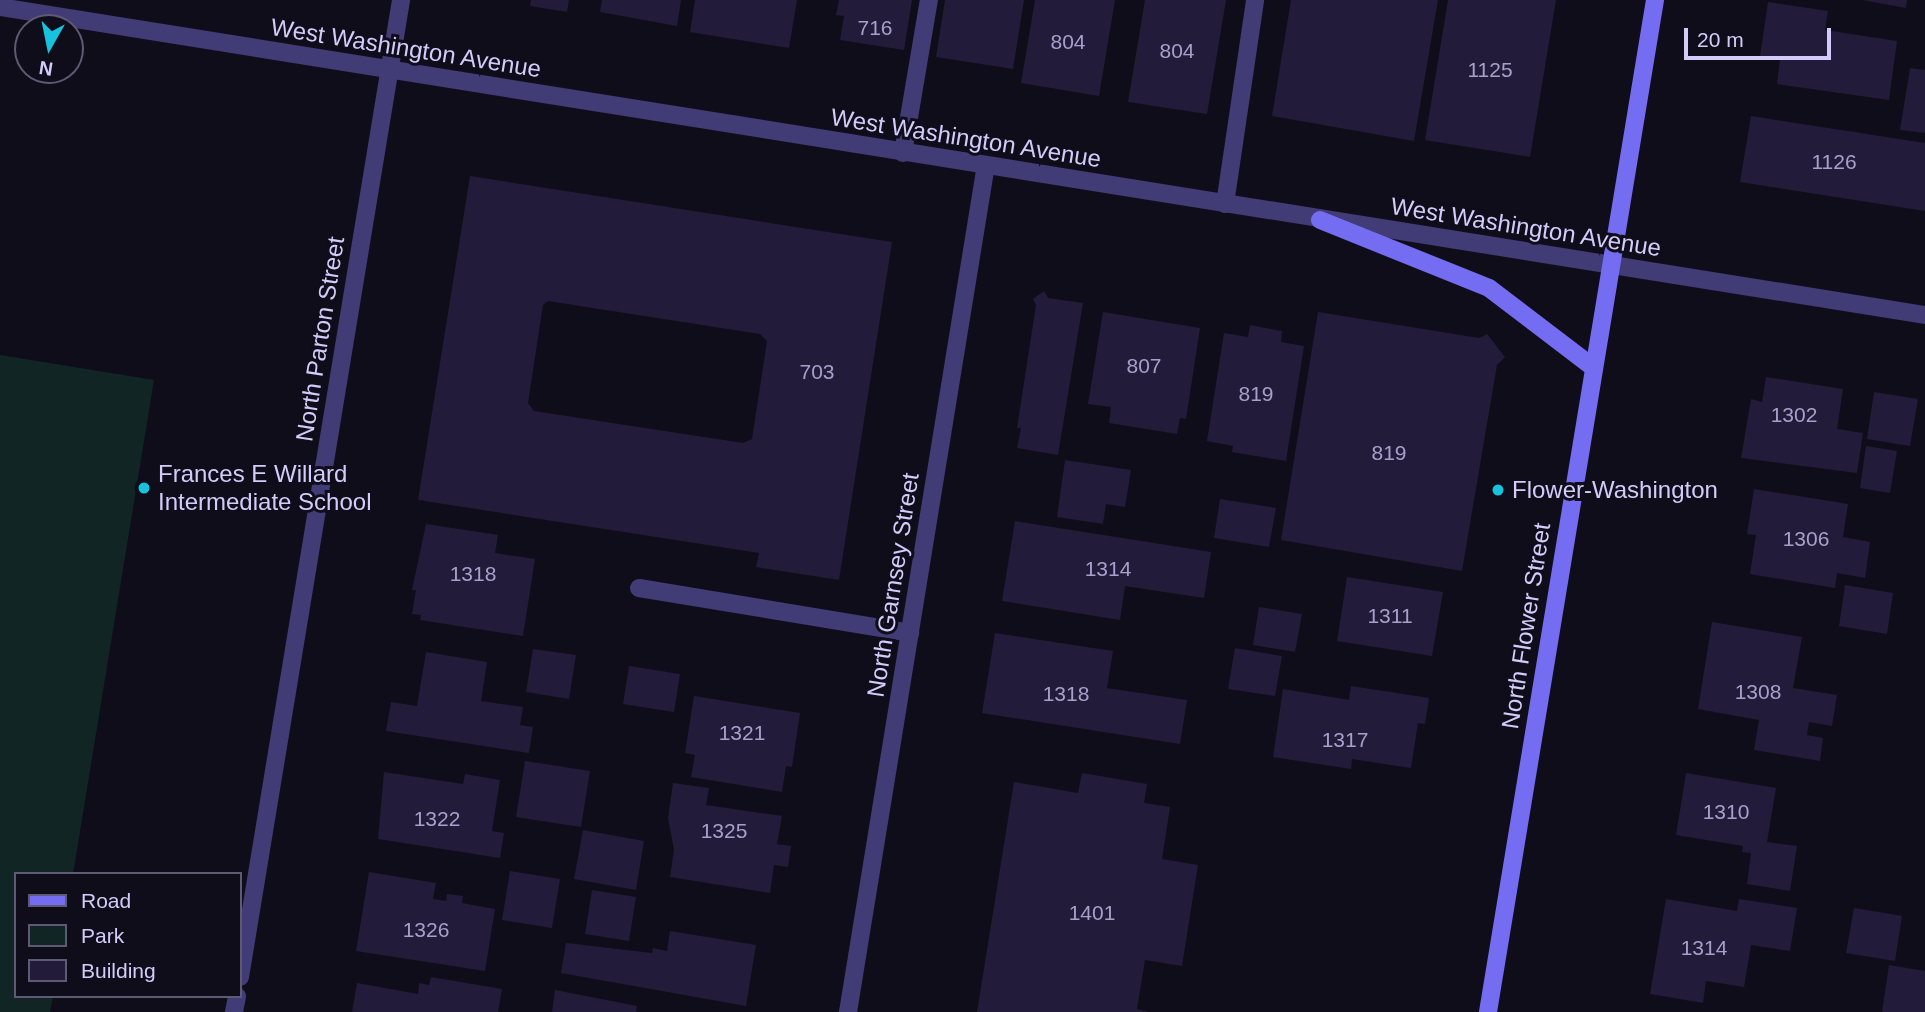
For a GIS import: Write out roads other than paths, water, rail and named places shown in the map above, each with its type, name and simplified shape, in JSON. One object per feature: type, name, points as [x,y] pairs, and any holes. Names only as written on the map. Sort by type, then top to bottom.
[{"type":"main road","name":"North Flower Street","points":[[1488,1012],[1655,0]]},
{"type":"main road","points":[[1320,220],[1489,288],[1594,368]]},
{"type":"street","name":"North Parton Street","points":[[242,965],[401,0]]},
{"type":"street","points":[[903,153],[929,0]]},
{"type":"street","points":[[1225,204],[1255,0]]},
{"type":"street","name":"West Washington Avenue","points":[[0,7],[31,6],[389,70],[1925,316]]},
{"type":"street","name":"North Garnsey Street","points":[[848,1012],[986,165]]},
{"type":"street","points":[[639,588],[910,633]]},
{"type":"place","name":"Frances E Willard Intermediate School","points":[[144,488]]},
{"type":"place","name":"Flower-Washington","points":[[1498,490]]}]
